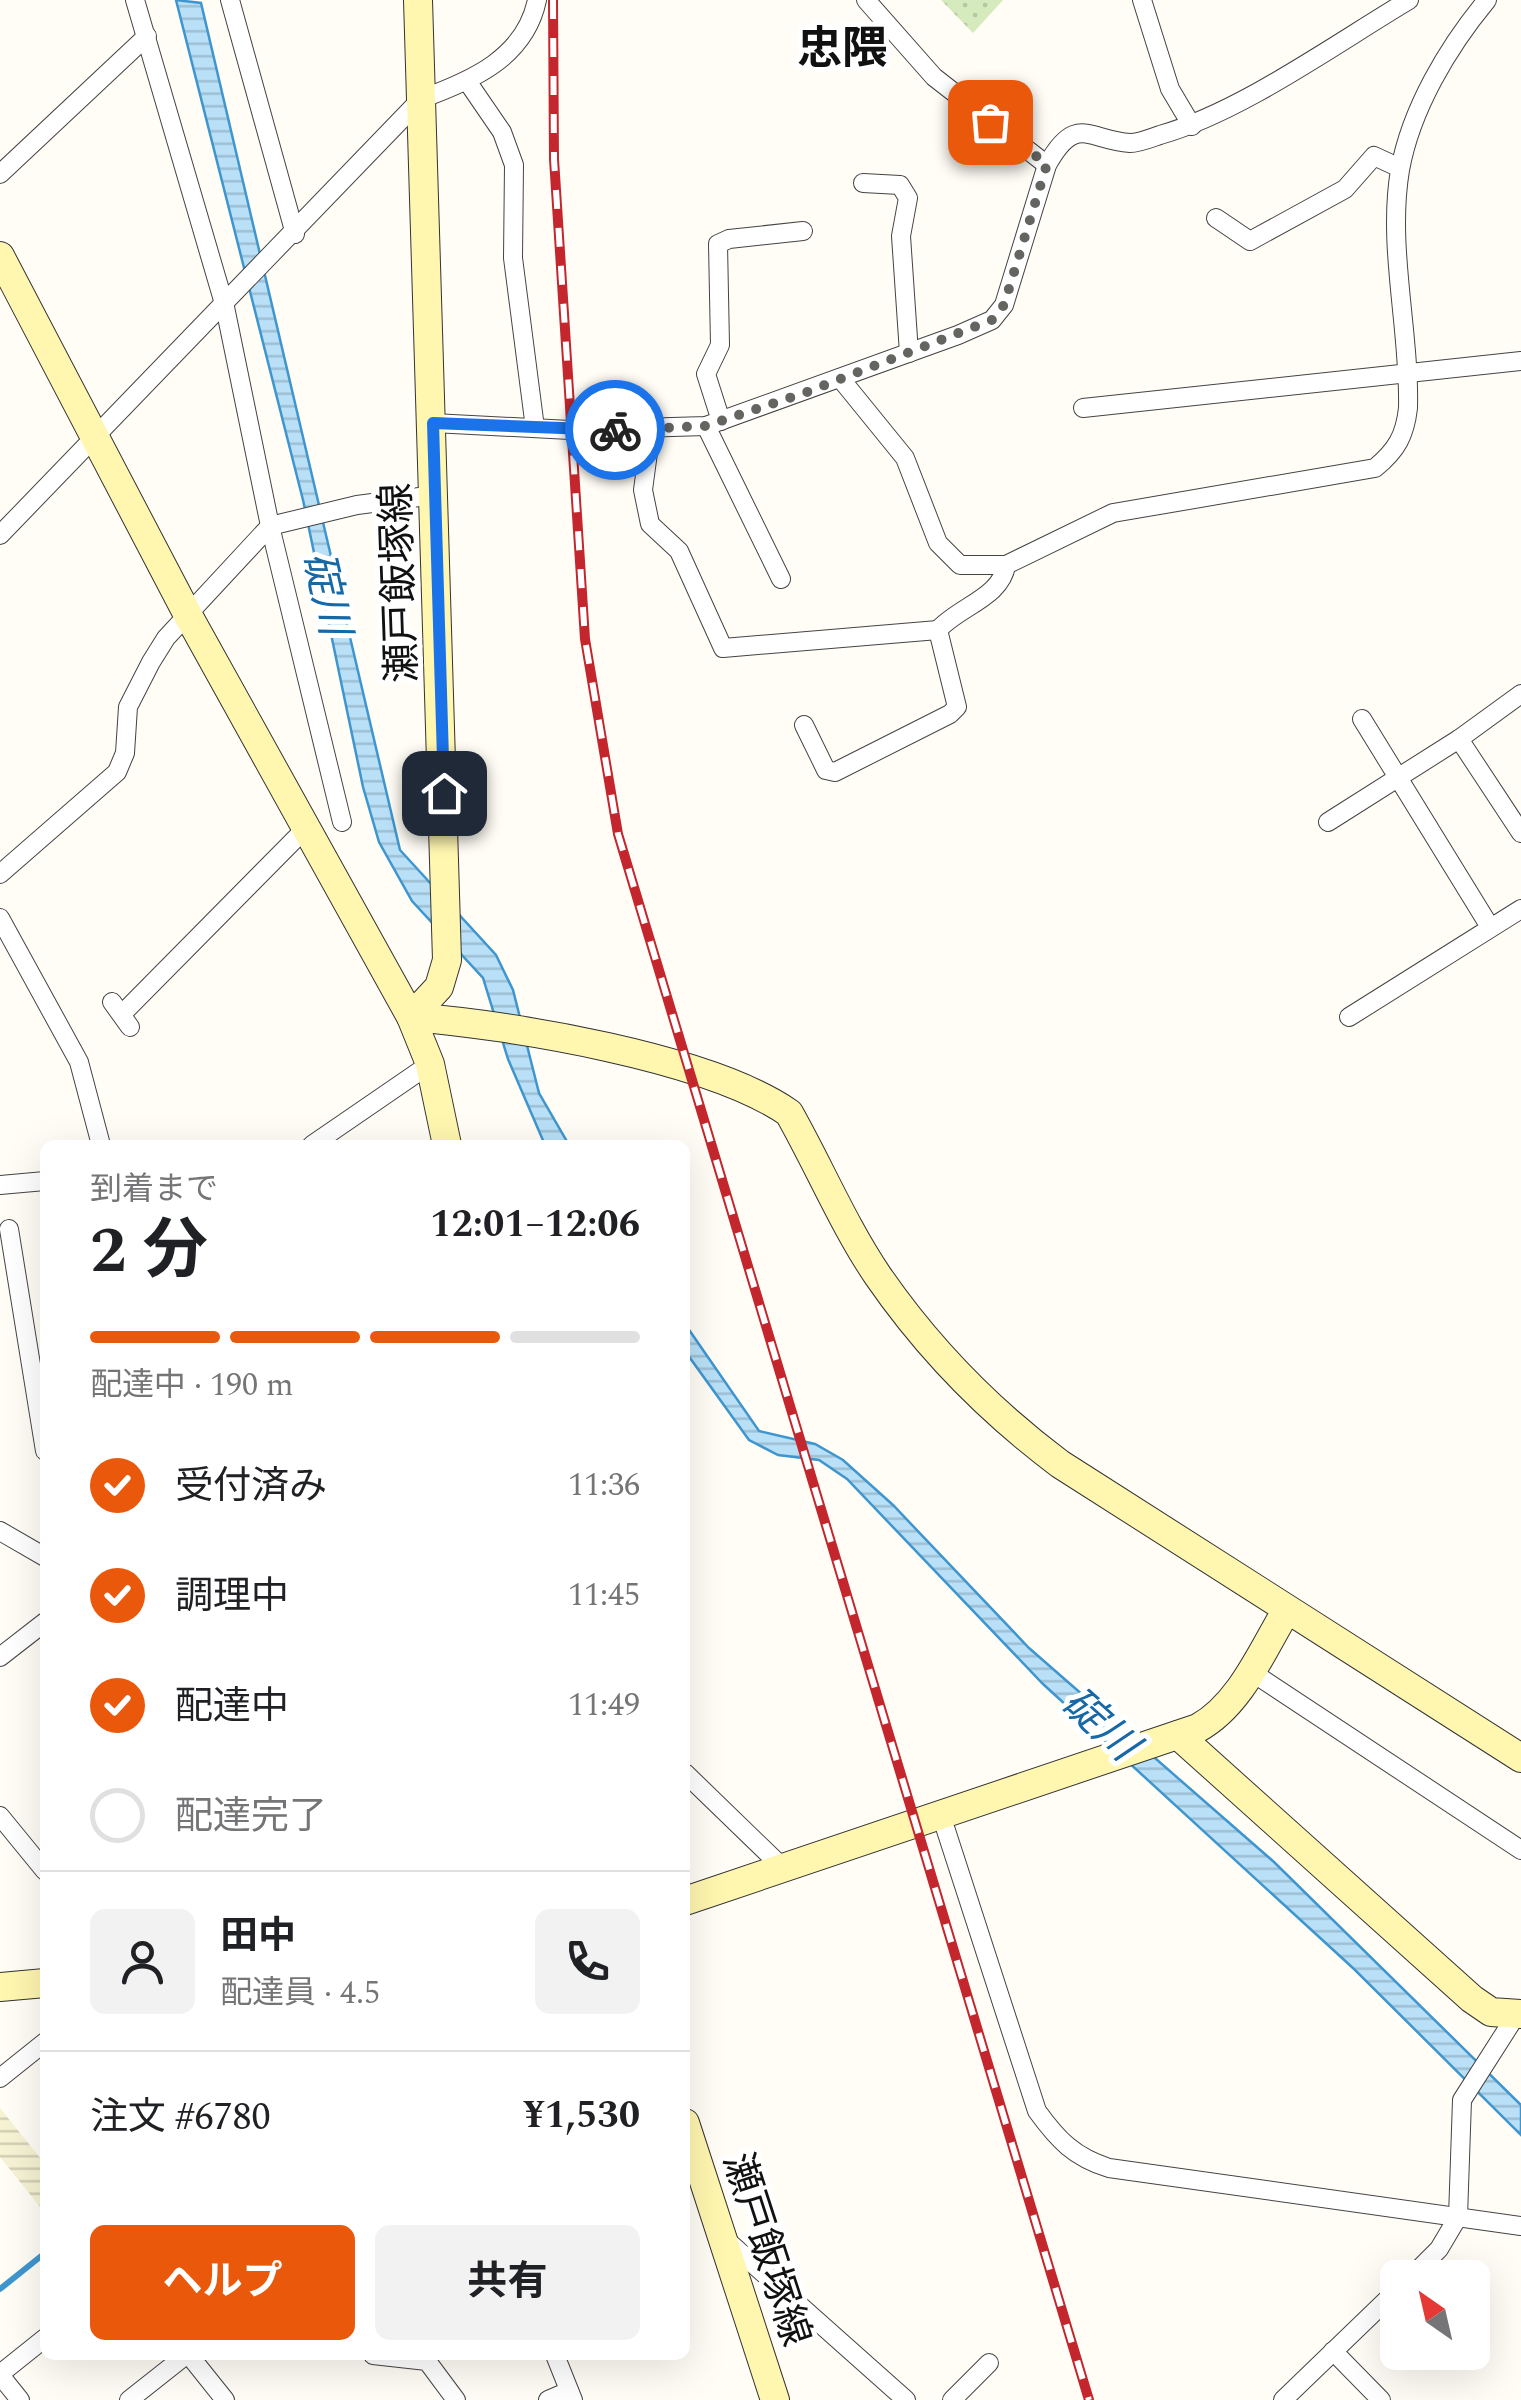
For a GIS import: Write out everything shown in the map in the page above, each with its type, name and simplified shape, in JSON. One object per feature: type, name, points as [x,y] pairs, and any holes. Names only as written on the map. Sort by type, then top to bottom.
[{"type":"street","points":[[135,0],[228,304],[342,822]]},
{"type":"street","points":[[230,0],[292,237]]},
{"type":"street","name":"瀬戸飯塚線","points":[[411,1016],[439,987],[447,960],[418,0]]},
{"type":"street","points":[[0,536],[96,434],[228,304],[421,99],[467,81],[516,46],[534,16],[537,0]]},
{"type":"street","points":[[866,0],[934,77],[1047,164]]},
{"type":"street","points":[[1142,0],[1170,89],[1192,126]]},
{"type":"street","points":[[433,423],[651,430],[714,424],[992,320],[1004,305],[1047,164],[1058,145],[1074,134],[1100,133],[1132,143],[1192,126],[1409,0]]},
{"type":"street","points":[[840,378],[906,458],[945,554],[960,565],[1006,565],[1113,514],[1376,468],[1393,454],[1406,432],[1409,374],[1397,224],[1400,168],[1428,91],[1463,29],[1487,0]]},
{"type":"street","points":[[0,174],[147,36]]},
{"type":"street","points":[[467,81],[502,132],[514,165],[512,258],[535,428]]},
{"type":"street","points":[[1216,218],[1250,241],[1346,189],[1374,156],[1400,168]]},
{"type":"street","points":[[863,184],[900,185],[908,198],[900,236],[908,353]]},
{"type":"street","points":[[781,579],[714,424],[706,374],[720,345],[718,244],[803,230]]},
{"type":"street","points":[[0,256],[190,617],[411,1016],[430,1064],[446,1140]]},
{"type":"street","points":[[1084,408],[1521,361]]},
{"type":"street","points":[[651,430],[642,490],[650,524],[679,550],[723,648],[938,630],[995,588],[1004,578],[1006,565]]},
{"type":"street","points":[[0,874],[117,772],[125,753],[128,707],[166,638],[274,525],[358,506],[435,495]]},
{"type":"street","points":[[804,725],[826,770],[835,772],[950,714],[957,707],[957,694],[938,630]]},
{"type":"street","points":[[1328,822],[1521,694]]},
{"type":"street","points":[[1362,718],[1490,927]]},
{"type":"street","points":[[1459,738],[1521,833]]},
{"type":"street","points":[[122,1014],[306,828]]},
{"type":"street","points":[[1349,1017],[1521,910]]},
{"type":"street","points":[[0,918],[79,1062],[100,1140]]},
{"type":"street","points":[[411,1016],[479,1022],[560,1039],[690,1070],[765,1096],[789,1113],[876,1273],[936,1353],[995,1415],[1060,1464],[1521,1758]]},
{"type":"street","points":[[319,1140],[430,1064]]},
{"type":"street","points":[[0,1185],[40,1181]]},
{"type":"street","points":[[9,1229],[40,1420]]},
{"type":"street","points":[[0,1531],[40,1554]]},
{"type":"street","points":[[690,1898],[1148,1746],[1215,1719],[1286,1611]]},
{"type":"street","points":[[0,1657],[40,1626]]},
{"type":"street","points":[[1250,1671],[1521,1850]]},
{"type":"street","points":[[1178,1734],[1472,1999],[1492,2012],[1518,2016],[1490,2051],[1462,2100],[1458,2217],[1428,2260]]},
{"type":"street","points":[[690,1779],[782,1868]]},
{"type":"street","points":[[941,1815],[1038,2111],[1059,2141],[1083,2160],[1109,2168],[1521,2226]]},
{"type":"street","points":[[0,1816],[40,1865]]},
{"type":"street","points":[[0,1987],[40,1983]]},
{"type":"street","points":[[0,2078],[40,2052]]},
{"type":"street","name":"瀬戸飯塚線","points":[[690,2138],[775,2400]]},
{"type":"street","points":[[724,2238],[906,2400]]},
{"type":"street","points":[[1289,2398],[1380,2306]]},
{"type":"street","points":[[20,2400],[0,2374],[40,2342]]},
{"type":"street","points":[[1333,2351],[1381,2400]]},
{"type":"street","points":[[129,2400],[177,2360]]},
{"type":"street","points":[[184,2360],[225,2400]]},
{"type":"street","points":[[418,2360],[427,2361],[456,2400]]},
{"type":"street","points":[[548,2400],[571,2396],[557,2360]]},
{"type":"street","points":[[952,2400],[988,2363]]},
{"type":"shaded area","points":[[0,2108],[40,2158],[40,2207],[0,2157]]},
{"type":"green space","points":[[941,0],[1003,0],[973,33]]},
{"type":"water","name":"碇川","points":[[176,0],[201,3],[400,850],[496,955],[513,990],[539,1093],[566,1140],[543,1140],[508,1059],[483,978],[412,901],[379,842],[363,787],[303,500]]},
{"type":"water","name":"碇川","points":[[690,1331],[759,1431],[815,1444],[843,1460],[893,1505],[1029,1648],[1274,1862],[1521,2105],[1521,2135],[1354,1969],[1043,1684],[847,1479],[819,1460],[778,1455],[749,1440],[690,1358]]},
{"type":"waterway","points":[[0,2289],[40,2257]]},
{"type":"railway","points":[[553,0],[554,159],[585,639],[618,834],[1089,2400]]},
{"type":"way so far","points":[[615,430],[706,426],[807,392],[992,320],[1004,305],[1047,164],[990,122]]},
{"type":"district","name":"忠隈","points":[[842,47]]},
{"type":"route","points":[[444,793],[433,423],[615,430]]}]
